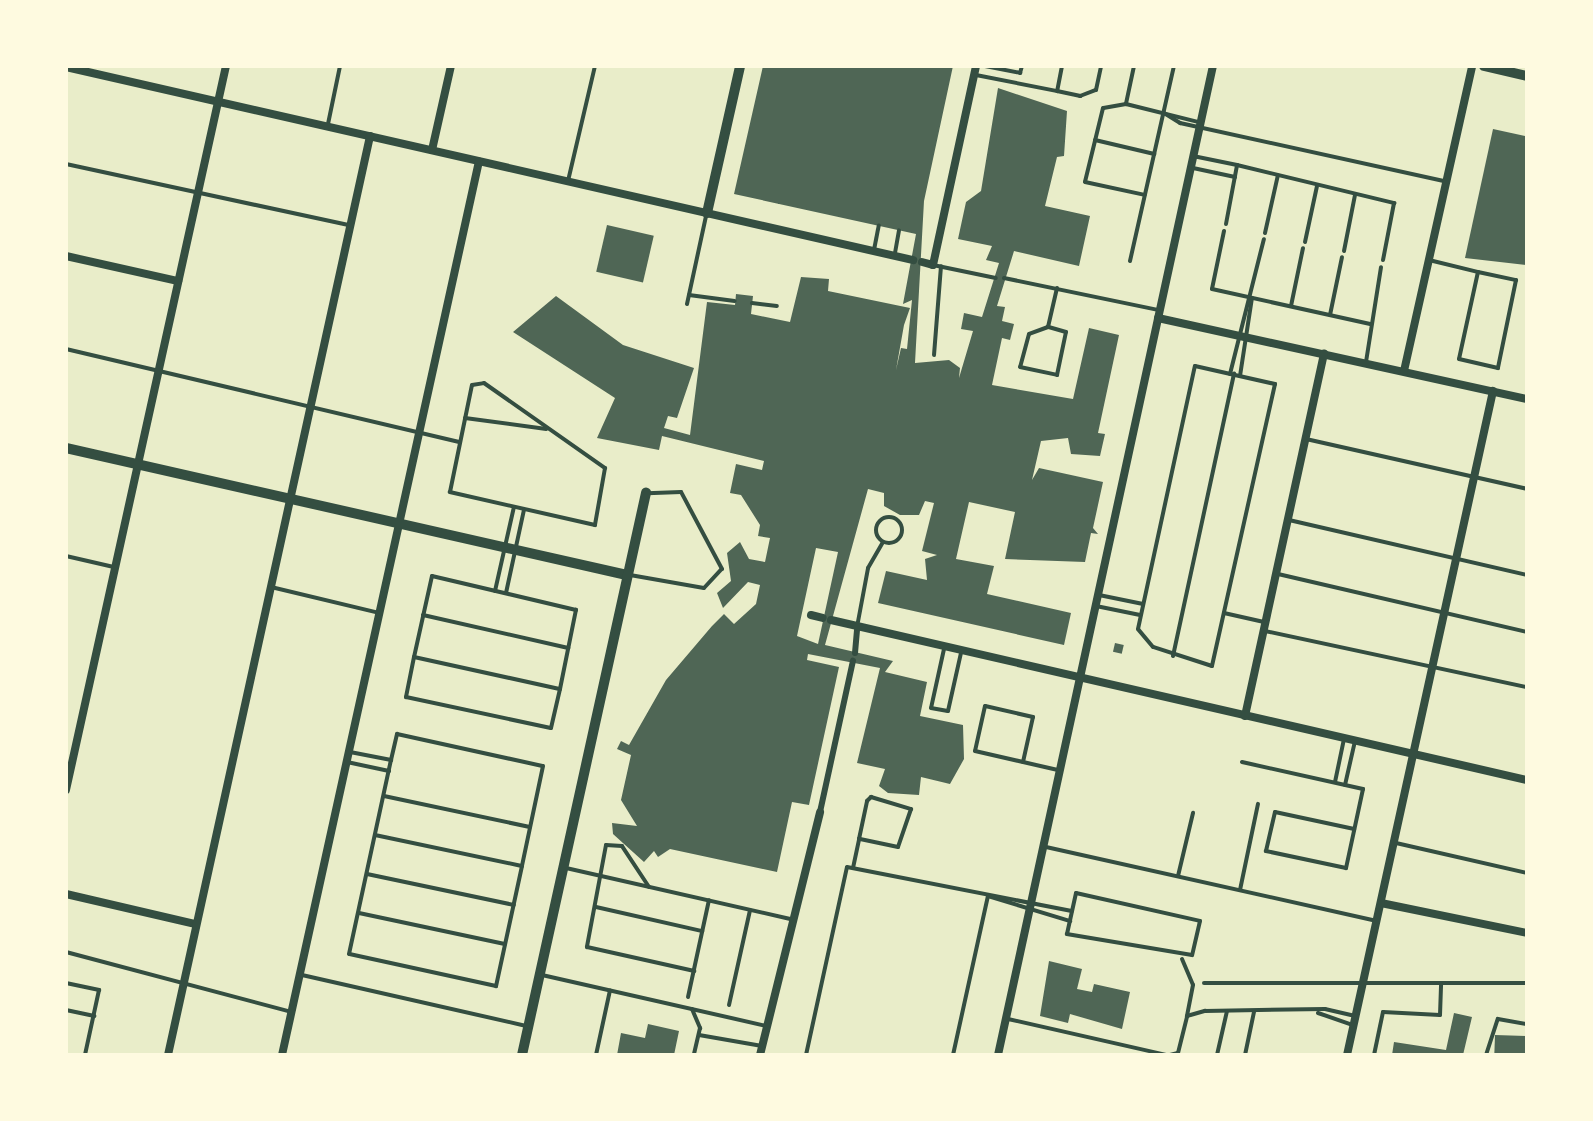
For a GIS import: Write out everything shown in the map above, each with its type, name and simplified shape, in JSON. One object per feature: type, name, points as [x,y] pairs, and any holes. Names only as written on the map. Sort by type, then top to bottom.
[{"type":"street","points":[[66,790],[226,66]]},
{"type":"street","points":[[432,150],[451,66]]},
{"type":"street","points":[[707,213],[740,66]]},
{"type":"street","points":[[998,1055],[1213,66]]},
{"type":"street","points":[[1404,371],[1472,66]]},
{"type":"street","points":[[1484,66],[1527,76]]},
{"type":"street","points":[[66,67],[937,266],[975,70]]},
{"type":"street","points":[[168,1055],[268,587],[370,136]]},
{"type":"street","points":[[282,1055],[479,161]]},
{"type":"street","points":[[66,256],[178,281]]},
{"type":"street","points":[[1159,314],[1238,336],[1527,399]]},
{"type":"street","points":[[1245,716],[1324,354]]},
{"type":"street","points":[[1347,1055],[1493,391]]},
{"type":"street","points":[[66,448],[627,575]]},
{"type":"street","points":[[522,1055],[646,493]]},
{"type":"street","points":[[811,615],[857,630],[1527,780]]},
{"type":"street","points":[[761,1051],[790,919],[820,812],[854,657],[857,630]]},
{"type":"street","points":[[66,894],[195,924]]},
{"type":"street","points":[[1381,903],[1527,933]]},
{"type":"lane","points":[[328,127],[340,66]]},
{"type":"lane","points":[[568,181],[595,66]]},
{"type":"lane","points":[[985,66],[1020,73],[1022,66]]},
{"type":"lane","points":[[1057,91],[1062,66]]},
{"type":"lane","points":[[975,70],[1057,91],[1089,94],[1101,66]]},
{"type":"lane","points":[[1126,104],[1134,66]]},
{"type":"lane","points":[[1130,261],[1174,66]]},
{"type":"lane","points":[[1145,195],[1085,182],[1103,108],[1126,104],[1446,181]]},
{"type":"lane","points":[[1164,113],[1200,124]]},
{"type":"lane","points":[[1095,140],[1154,154]]},
{"type":"lane","points":[[1193,156],[1394,203],[1383,260]]},
{"type":"lane","points":[[66,164],[349,226]]},
{"type":"lane","points":[[1226,224],[1237,165]]},
{"type":"lane","points":[[1191,167],[1235,177]]},
{"type":"lane","points":[[1265,233],[1278,175]]},
{"type":"lane","points":[[1291,306],[1317,185]]},
{"type":"lane","points":[[1330,315],[1355,194]]},
{"type":"lane","points":[[687,304],[707,213]]},
{"type":"lane","points":[[874,251],[879,225]]},
{"type":"lane","points":[[894,256],[899,230]]},
{"type":"lane","points":[[1224,231],[1212,289],[1370,324]]},
{"type":"lane","points":[[1235,375],[1249,338],[1252,298],[1264,239]]},
{"type":"lane","points":[[1429,260],[1516,280],[1498,368],[1459,359],[1478,272]]},
{"type":"lane","points":[[934,355],[937,266],[996,278]]},
{"type":"lane","points":[[1366,363],[1381,267]]},
{"type":"lane","points":[[1004,278],[1159,314]]},
{"type":"lane","points":[[1048,327],[1057,288]]},
{"type":"lane","points":[[689,295],[735,301]]},
{"type":"lane","points":[[1173,656],[1235,375],[1238,336],[1252,298]]},
{"type":"lane","points":[[752,303],[777,306]]},
{"type":"lane","points":[[1048,327],[1066,332],[1057,375],[1020,367],[1029,334],[1048,327]]},
{"type":"lane","points":[[66,349],[419,430],[459,442]]},
{"type":"lane","points":[[1195,366],[1275,384],[1212,666],[1173,656],[1153,647],[1138,629],[1143,604],[1195,366]]},
{"type":"lane","points":[[475,382],[605,468],[595,525],[450,492],[465,418],[475,382]]},
{"type":"lane","points":[[465,418],[546,429]]},
{"type":"lane","points":[[1306,439],[1527,489]]},
{"type":"lane","points":[[627,575],[704,588],[722,569],[681,492],[646,493]]},
{"type":"lane","points":[[506,593],[514,506]]},
{"type":"lane","points":[[495,591],[524,509]]},
{"type":"lane","points":[[857,630],[868,568],[883,542],[901,535],[896,519],[878,524],[883,542]]},
{"type":"lane","points":[[1289,520],[1527,575]]},
{"type":"lane","points":[[66,556],[115,567]]},
{"type":"lane","points":[[1278,574],[1527,632]]},
{"type":"lane","points":[[432,576],[506,593],[576,610],[551,728],[406,697],[432,576]]},
{"type":"lane","points":[[268,587],[380,614]]},
{"type":"lane","points":[[1098,595],[1143,604]]},
{"type":"lane","points":[[1096,606],[1141,615]]},
{"type":"lane","points":[[1224,613],[1266,627],[1432,668],[1527,687]]},
{"type":"lane","points":[[423,615],[568,648]]},
{"type":"lane","points":[[944,649],[931,708],[948,711],[961,653]]},
{"type":"lane","points":[[414,657],[560,689]]},
{"type":"lane","points":[[1023,762],[1033,717],[985,706],[975,751],[1060,771]]},
{"type":"lane","points":[[397,734],[543,766],[496,986],[349,954],[389,771],[397,734]]},
{"type":"lane","points":[[1335,782],[1344,739]]},
{"type":"lane","points":[[1345,785],[1355,741]]},
{"type":"lane","points":[[349,752],[391,760]]},
{"type":"lane","points":[[347,762],[389,771]]},
{"type":"lane","points":[[1242,762],[1363,789],[1346,868],[1266,851],[1275,812],[1354,829]]},
{"type":"lane","points":[[383,796],[530,827]]},
{"type":"lane","points":[[853,868],[859,839],[871,797],[911,809],[898,847],[859,839]]},
{"type":"lane","points":[[1240,890],[1258,804]]},
{"type":"lane","points":[[1178,876],[1193,813]]},
{"type":"lane","points":[[375,835],[522,866]]},
{"type":"lane","points":[[649,887],[615,843],[604,849],[602,877],[587,947],[694,971]]},
{"type":"lane","points":[[1393,843],[1527,873]]},
{"type":"lane","points":[[1043,846],[1377,921]]},
{"type":"lane","points":[[806,1055],[847,867],[1072,911]]},
{"type":"lane","points":[[563,868],[790,919]]},
{"type":"lane","points":[[366,874],[514,905]]},
{"type":"lane","points":[[1076,893],[1200,921],[1192,955],[1182,959],[1067,934],[1070,921],[1076,893]]},
{"type":"lane","points":[[988,896],[1029,912],[1070,921]]},
{"type":"lane","points":[[953,1055],[988,896]]},
{"type":"lane","points":[[688,997],[709,900]]},
{"type":"lane","points":[[596,907],[702,931]]},
{"type":"lane","points":[[729,1005],[750,910]]},
{"type":"lane","points":[[358,913],[505,944]]},
{"type":"lane","points":[[66,952],[183,980],[291,1012]]},
{"type":"lane","points":[[1006,1019],[1168,1055],[1178,1053],[1194,986],[1182,959]]},
{"type":"lane","points":[[299,974],[528,1026]]},
{"type":"lane","points":[[540,974],[766,1026]]},
{"type":"lane","points":[[66,983],[99,990],[85,1055]]},
{"type":"lane","points":[[1204,983],[1527,983]]},
{"type":"lane","points":[[1374,1055],[1383,1012],[1440,1015],[1441,985]]},
{"type":"lane","points":[[596,1055],[610,990]]},
{"type":"lane","points":[[692,1009],[699,1035],[694,1055]]},
{"type":"lane","points":[[66,1010],[94,1016]]},
{"type":"lane","points":[[1187,1016],[1224,1011],[1318,1013],[1354,1020]]},
{"type":"lane","points":[[1217,1055],[1224,1011]]},
{"type":"lane","points":[[1245,1055],[1254,1012]]},
{"type":"lane","points":[[1318,1013],[1354,1020]]},
{"type":"lane","points":[[1486,1055],[1498,1019],[1527,1024]]},
{"type":"lane","points":[[699,1035],[761,1051]]},
{"type":"building","points":[[763,66],[953,66],[924,201],[915,363],[949,360],[960,368],[959,378],[973,331],[961,329],[964,313],[982,317],[999,263],[986,260],[992,246],[958,239],[966,202],[981,191],[998,88],[1067,111],[1064,156],[1057,157],[1045,206],[1090,216],[1079,266],[1014,251],[997,306],[1005,307],[1002,321],[1014,324],[1010,340],[1002,338],[992,385],[1073,399],[1089,328],[1119,335],[1098,433],[1105,434],[1100,456],[1071,454],[1068,438],[1041,441],[1032,480],[1039,468],[1103,482],[1093,528],[1098,534],[1091,533],[1085,562],[1005,559],[1015,512],[969,502],[956,559],[994,566],[987,594],[1071,613],[1064,645],[878,603],[886,571],[927,580],[925,559],[937,555],[922,551],[934,503],[925,501],[919,515],[900,515],[884,506],[884,493],[868,489],[825,645],[893,661],[885,672],[927,682],[920,716],[963,725],[964,759],[950,784],[921,777],[919,795],[888,793],[879,786],[885,769],[857,763],[880,668],[808,654],[807,660],[839,667],[809,805],[792,802],[777,872],[670,849],[658,857],[654,851],[644,862],[613,834],[612,823],[637,826],[621,800],[631,755],[617,749],[621,741],[629,745],[666,680],[712,626],[724,614],[734,624],[756,604],[760,585],[748,582],[723,608],[717,593],[731,581],[727,553],[740,542],[749,559],[765,562],[770,538],[758,536],[760,525],[741,495],[730,493],[736,464],[762,470],[764,461],[662,436],[659,450],[597,438],[615,398],[513,332],[556,296],[623,345],[694,368],[677,418],[668,416],[664,428],[690,435],[707,302],[735,305],[736,294],[753,296],[751,314],[790,322],[801,277],[829,279],[828,291],[910,308],[896,370],[901,348],[907,349],[912,300],[903,304],[916,234],[734,194]],"holes":[[[816,548],[838,552],[818,644],[797,636]]]},
{"type":"building","points":[[1493,129],[1525,136],[1527,265],[1465,258]]},
{"type":"building","points":[[607,225],[654,236],[643,283],[596,272]]},
{"type":"building","points":[[1115,643],[1124,645],[1122,654],[1113,652]]},
{"type":"building","points":[[1049,961],[1082,969],[1077,989],[1092,992],[1094,984],[1130,992],[1122,1029],[1070,1014],[1068,1023],[1040,1016]]},
{"type":"building","points":[[1454,1013],[1472,1017],[1463,1055],[1392,1055],[1394,1042],[1446,1050]]},
{"type":"building","points":[[648,1024],[679,1031],[674,1055],[617,1055],[621,1033],[645,1038]]},
{"type":"building","points":[[1495,1035],[1527,1036],[1526,1055],[1494,1055]]}]
